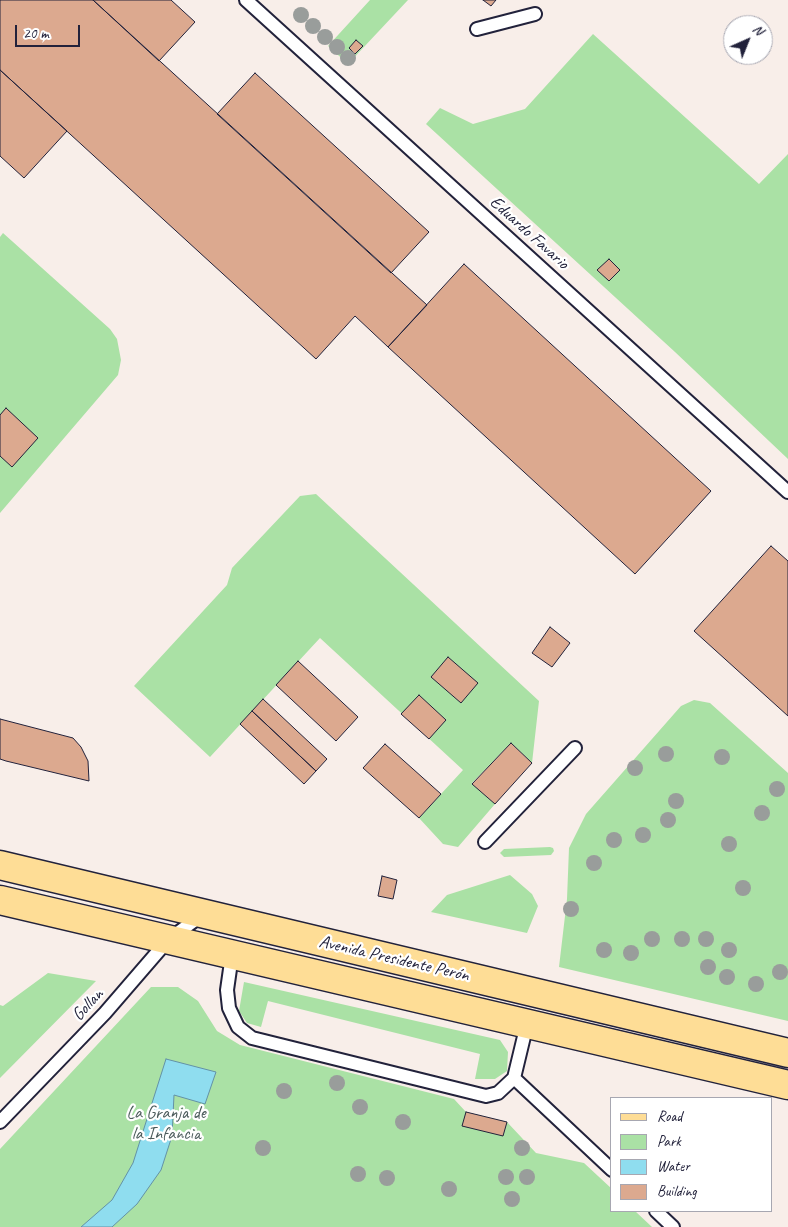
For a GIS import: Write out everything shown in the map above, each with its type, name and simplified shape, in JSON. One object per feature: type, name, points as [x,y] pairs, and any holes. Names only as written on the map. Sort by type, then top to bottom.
[{"type":"main road","name":"Avenida Presidente Perón","points":[[0,865],[788,1052]]},
{"type":"main road","name":"Avenida Presidente Perón","points":[[0,900],[788,1085]]},
{"type":"lane","name":"Eduardo Favario","points":[[246,0],[788,492]]},
{"type":"lane","points":[[477,29],[535,14]]},
{"type":"lane","points":[[485,842],[575,748]]},
{"type":"lane","name":"Gollan","points":[[0,1122],[105,1013],[168,940],[203,914]]},
{"type":"lane","points":[[232,955],[227,990],[230,1008],[238,1027],[252,1038],[486,1096],[498,1093],[514,1078],[527,1024]]},
{"type":"lane","points":[[514,1078],[610,1168]]},
{"type":"lane","points":[[657,1212],[674,1227]]},
{"type":"green space","points":[[370,0],[408,0],[348,64],[328,46]]},
{"type":"green space","points":[[593,34],[759,184],[788,154],[788,459],[675,352],[426,124],[440,108],[473,124],[525,109]]},
{"type":"green space","points":[[3,233],[110,329],[117,339],[121,360],[118,375],[0,513],[0,237]]},
{"type":"green space","points":[[316,494],[539,701],[532,763],[511,743],[472,783],[495,804],[458,847],[443,844],[419,818],[463,770],[320,638],[210,757],[134,686],[227,585],[232,568],[300,496]]},
{"type":"green space","points":[[694,700],[710,703],[788,773],[788,1021],[559,967],[567,899],[569,848],[586,814],[681,706]]},
{"type":"green space","points":[[550,847],[554,851],[551,855],[504,857],[500,853],[504,849]]},
{"type":"green space","points":[[510,875],[532,894],[538,906],[527,933],[431,912],[447,895]]},
{"type":"green space","points":[[48,973],[96,981],[0,1078],[0,1005],[3,1006]]},
{"type":"green space","points":[[244,982],[500,1040],[508,1052],[507,1071],[495,1079],[475,1079],[480,1054],[268,1001],[261,1027],[247,1023],[239,1011]]},
{"type":"green space","name":"La Granja de la Infancia","points":[[151,987],[178,987],[198,1001],[217,1031],[240,1045],[454,1099],[466,1112],[507,1122],[536,1153],[584,1163],[610,1187],[610,1212],[636,1212],[652,1227],[0,1227],[0,1149]]},
{"type":"water","points":[[166,1059],[216,1072],[205,1104],[174,1095],[172,1136],[161,1170],[137,1204],[112,1227],[81,1227],[112,1200],[133,1163]]},
{"type":"building","points":[[0,0],[93,0],[427,305],[388,347],[355,316],[316,359],[0,70]]},
{"type":"building","points":[[93,0],[171,0],[195,22],[159,61]]},
{"type":"building","points":[[483,0],[496,0],[491,6]]},
{"type":"building","points":[[356,40],[363,46],[355,54],[349,48]]},
{"type":"building","points":[[0,70],[67,131],[24,178],[0,156]]},
{"type":"building","points":[[255,73],[429,232],[391,273],[217,114]]},
{"type":"building","points":[[609,259],[620,270],[609,281],[597,270]]},
{"type":"building","points":[[464,264],[711,491],[635,574],[388,347]]},
{"type":"building","points":[[6,408],[38,438],[12,467],[0,456],[0,415]]},
{"type":"building","points":[[771,546],[788,561],[788,716],[694,631]]},
{"type":"building","points":[[550,627],[570,643],[552,667],[532,653]]},
{"type":"building","points":[[448,657],[478,683],[461,703],[431,677]]},
{"type":"building","points":[[298,661],[358,717],[336,741],[276,685]]},
{"type":"building","points":[[419,695],[446,720],[429,739],[401,714]]},
{"type":"building","points":[[263,699],[327,759],[316,771],[252,711]]},
{"type":"building","points":[[252,711],[316,771],[304,784],[240,724]]},
{"type":"building","points":[[0,719],[73,738],[81,747],[88,761],[89,781],[0,759]]},
{"type":"building","points":[[511,743],[532,763],[495,804],[472,784]]},
{"type":"building","points":[[385,744],[441,794],[419,818],[363,768]]},
{"type":"building","points":[[382,876],[397,880],[393,899],[378,896]]},
{"type":"building","points":[[466,1112],[507,1122],[503,1136],[462,1126]]}]
